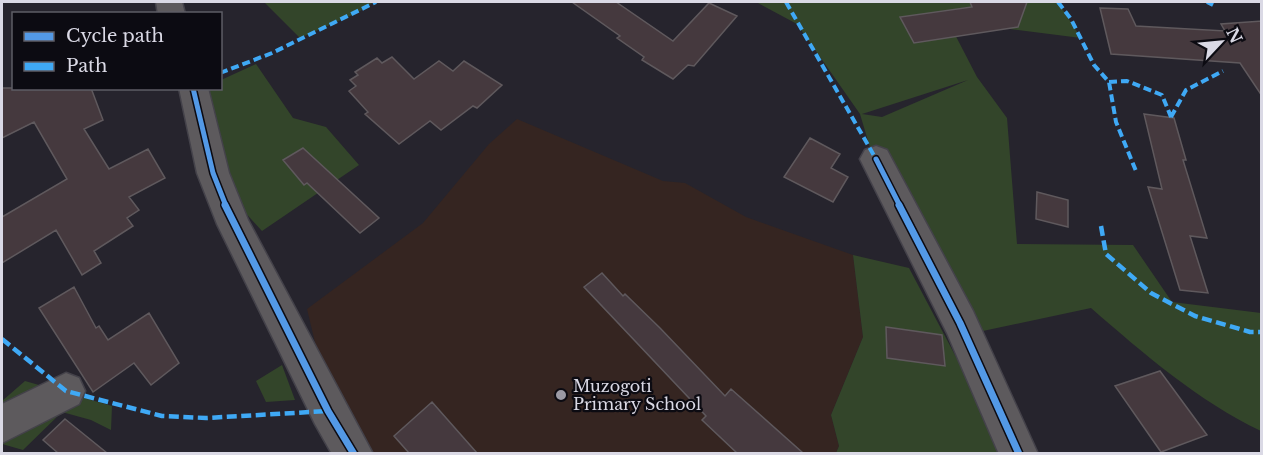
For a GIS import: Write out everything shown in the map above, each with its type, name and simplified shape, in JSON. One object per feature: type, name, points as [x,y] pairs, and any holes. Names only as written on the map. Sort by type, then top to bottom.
[{"type":"street","points":[[193,90],[213,173],[233,224],[328,411],[354,453]]},
{"type":"street","points":[[876,159],[960,323],[1019,453]]},
{"type":"street","points":[[2,424],[66,390]]},
{"type":"shaded area","points":[[517,119],[663,181],[685,183],[746,217],[853,255],[863,337],[831,415],[839,446],[836,453],[358,453],[325,384],[307,309],[423,223],[489,144]]},
{"type":"green space","points":[[264,2],[374,2],[357,13],[300,38]]},
{"type":"green space","points":[[756,2],[1058,2],[1081,38],[948,21],[977,77],[1007,118],[1017,244],[1133,245],[1172,302],[1261,313],[1261,431],[1215,406],[1194,391],[1151,359],[1091,308],[964,335],[877,171],[860,114],[797,24]],"holes":[[[968,80],[882,117],[862,114]]]},
{"type":"green space","points":[[256,64],[293,118],[326,127],[359,165],[262,231],[222,187],[202,90],[222,90],[222,80]]},
{"type":"green space","points":[[853,255],[909,268],[984,410],[1000,453],[836,453],[839,446],[831,415],[863,337]]},
{"type":"green space","points":[[282,365],[295,400],[266,402],[256,381]]},
{"type":"green space","points":[[25,381],[112,406],[111,430],[91,420],[62,412],[23,450],[2,444],[2,401]]},
{"type":"building","points":[[572,2],[616,2],[673,41],[709,3],[737,16],[694,66],[688,65],[673,79],[642,60],[644,57],[617,38],[620,36]]},
{"type":"building","points":[[970,2],[1027,2],[1018,27],[914,43],[900,17],[972,7]]},
{"type":"building","points":[[1100,8],[1128,9],[1136,26],[1225,31],[1221,24],[1262,21],[1262,96],[1240,63],[1111,54]]},
{"type":"building","points":[[392,57],[414,79],[439,61],[453,71],[464,61],[502,85],[477,108],[473,106],[441,130],[430,121],[399,144],[365,114],[368,112],[349,91],[356,86],[350,80],[358,75],[355,72],[377,58],[382,63]]},
{"type":"building","points":[[2,88],[92,90],[103,120],[84,129],[109,169],[148,149],[165,178],[129,197],[139,210],[127,218],[133,226],[94,251],[101,263],[82,275],[56,230],[2,263],[2,217],[67,179],[34,122],[2,138]]},
{"type":"building","points":[[1144,114],[1174,118],[1186,160],[1183,160],[1207,238],[1190,236],[1208,293],[1180,290],[1148,187],[1162,189]]},
{"type":"building","points":[[810,138],[840,154],[831,168],[848,177],[833,202],[784,177]]},
{"type":"building","points":[[303,148],[379,218],[360,233],[307,183],[304,185],[283,160]]},
{"type":"building","points":[[1037,192],[1068,200],[1068,227],[1036,219]]},
{"type":"building","points":[[602,273],[623,296],[625,294],[660,328],[725,396],[731,389],[803,453],[737,453],[702,420],[706,416],[584,287]]},
{"type":"building","points":[[74,287],[96,328],[99,326],[108,340],[149,313],[179,363],[151,385],[134,363],[93,392],[39,308]]},
{"type":"building","points":[[886,327],[942,335],[945,366],[887,358]]},
{"type":"building","points":[[1160,371],[1207,435],[1161,452],[1115,386]]},
{"type":"building","points":[[432,402],[477,453],[409,453],[394,436]]},
{"type":"building","points":[[65,419],[107,453],[58,453],[43,440]]},
{"type":"marked path","points":[[222,72],[272,53],[376,2]]},
{"type":"marked path","points":[[786,2],[876,159]]},
{"type":"marked path","points":[[1058,2],[1071,19],[1094,65],[1109,82],[1116,122],[1136,171]]},
{"type":"marked path","points":[[1207,2],[1213,5]]},
{"type":"marked path","points":[[1171,117],[1186,90],[1223,71]]},
{"type":"marked path","points":[[1109,82],[1127,81],[1162,95],[1171,117]]},
{"type":"marked path","points":[[1101,226],[1106,254],[1151,293],[1195,316],[1250,332],[1262,332]]},
{"type":"marked path","points":[[2,339],[15,347],[66,391],[162,416],[206,418],[328,411]]},
{"type":"cycle path","points":[[193,90],[213,173],[233,224],[328,411],[354,454]]},
{"type":"cycle path","points":[[876,159],[960,323],[1019,454]]},
{"type":"place","name":"Muzogoti Primary School","points":[[561,395]]}]
